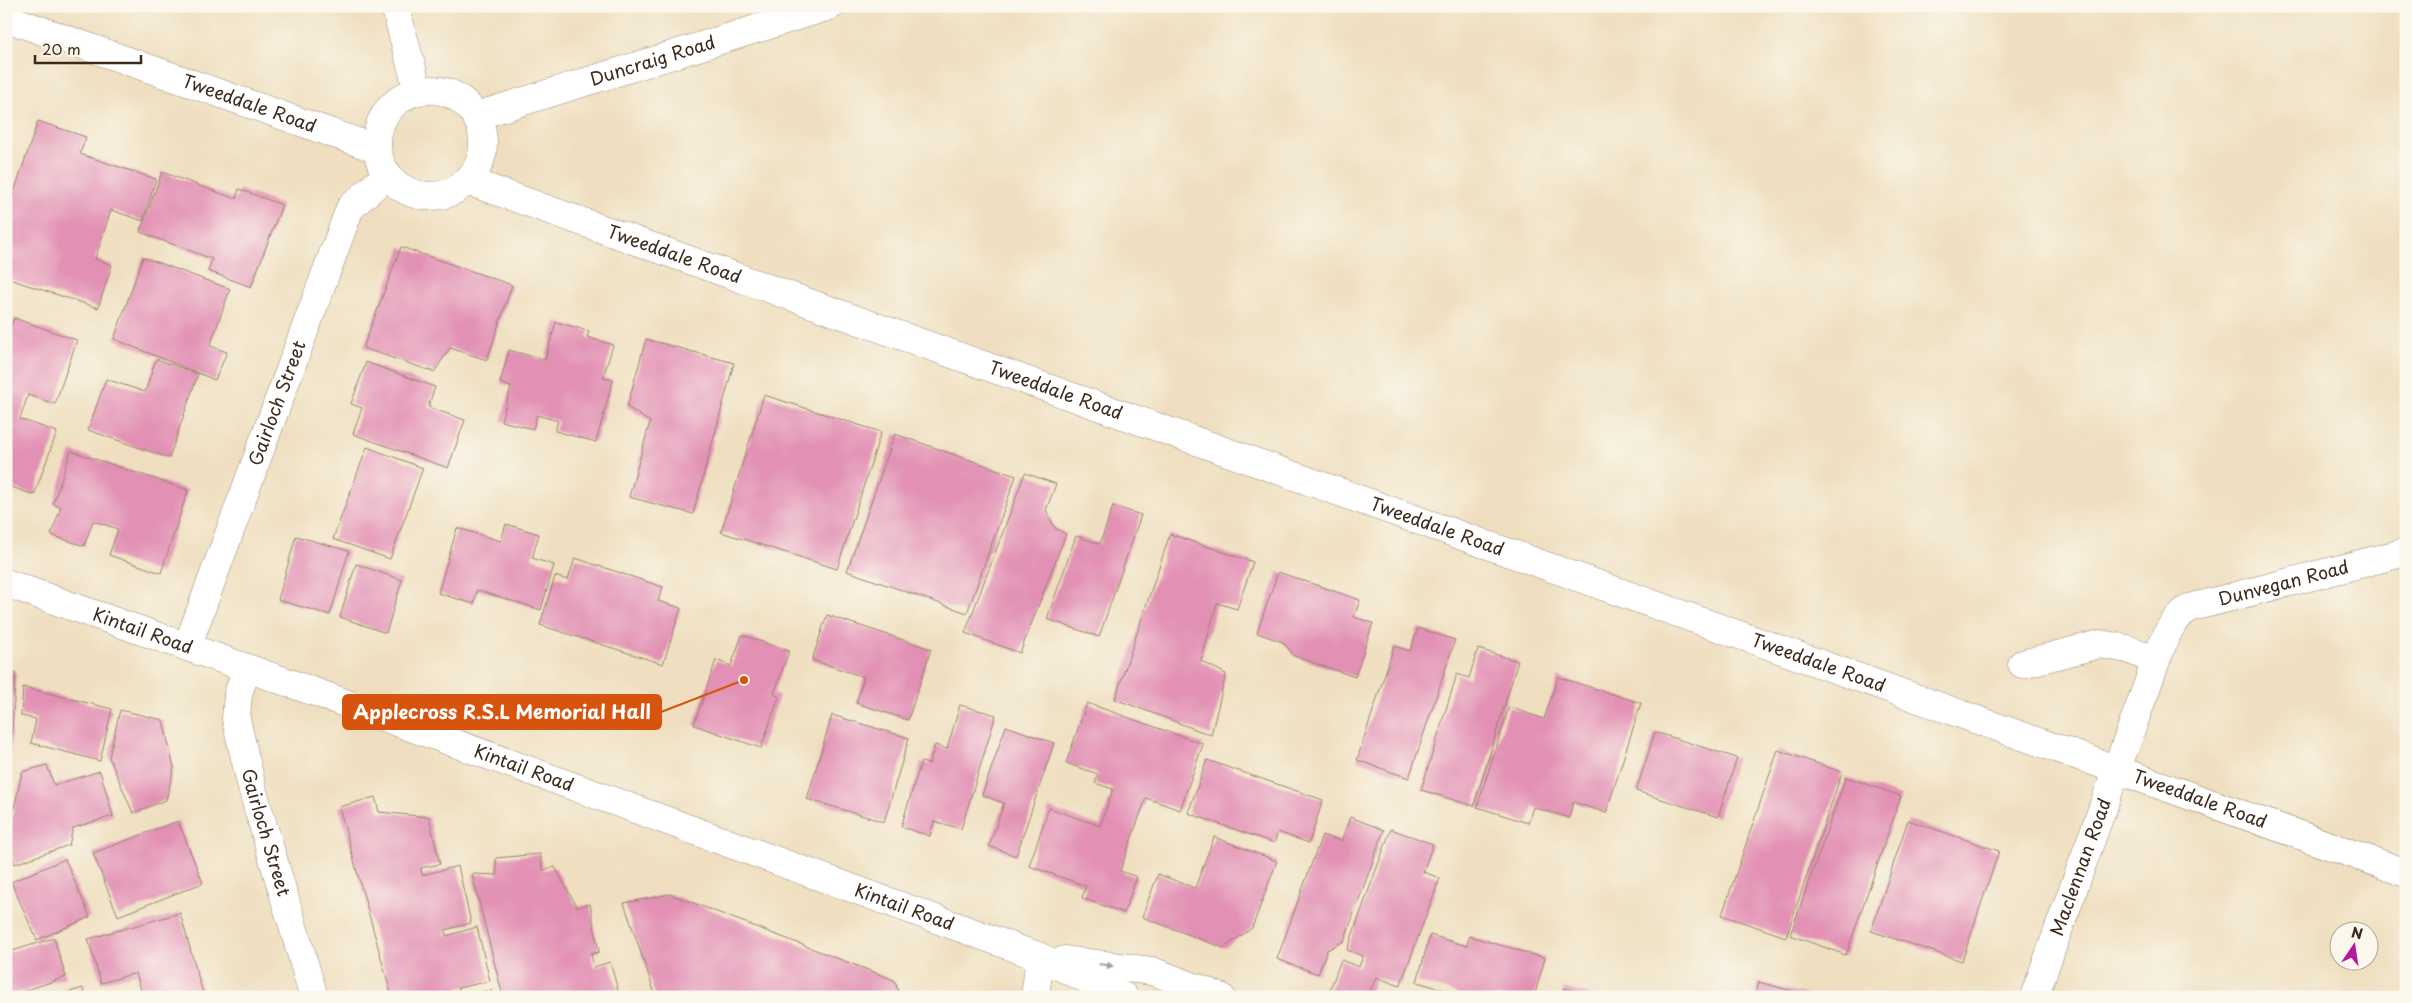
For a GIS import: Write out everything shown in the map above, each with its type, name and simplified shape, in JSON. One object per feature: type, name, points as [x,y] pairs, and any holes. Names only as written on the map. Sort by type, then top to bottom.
[{"type":"street","points":[[395,6],[418,91]]},
{"type":"street","name":"Duncraig Road","points":[[476,116],[830,6]]},
{"type":"street","name":"Tweeddale Road","points":[[6,18],[377,150]]},
{"type":"street","points":[[434,90],[450,94],[465,103],[476,116],[482,132],[483,150],[478,167],[468,181],[452,191],[435,196],[417,194],[400,187],[388,174],[377,150],[378,134],[382,120],[391,106],[403,97],[418,91],[434,90]]},
{"type":"street","name":"Gairloch Street","points":[[187,647],[350,208],[388,174]]},
{"type":"street","name":"Tweeddale Road","points":[[468,181],[2406,873]]},
{"type":"street","name":"Dunvegan Road","points":[[2169,627],[2177,616],[2189,608],[2406,552]]},
{"type":"street","name":"Kintail Road","points":[[6,583],[247,668],[1040,956],[1124,997]]},
{"type":"street","name":"Maclennan Road","points":[[2034,997],[2096,831],[2115,769],[2169,627]]},
{"type":"street","points":[[2022,664],[2100,644],[2128,650],[2156,661]]},
{"type":"street","name":"Gairloch Street","points":[[247,668],[238,694],[236,719],[252,788],[314,997]]},
{"type":"street","points":[[1035,997],[1040,956]]},
{"type":"street","name":"Kintail Road","points":[[1040,956],[1152,971],[1221,997]]},
{"type":"building","points":[[38,121],[86,137],[80,154],[156,179],[143,221],[111,210],[95,259],[112,265],[98,308],[6,278],[6,216]]},
{"type":"building","points":[[162,172],[236,199],[239,189],[282,205],[251,287],[208,271],[212,259],[140,232]]},
{"type":"building","points":[[401,247],[512,285],[487,360],[450,348],[434,372],[363,348]]},
{"type":"building","points":[[143,257],[230,289],[210,346],[227,352],[215,380],[114,339]]},
{"type":"building","points":[[14,318],[77,340],[55,404],[28,395],[20,419],[57,432],[34,495],[6,485],[6,340]]},
{"type":"building","points":[[556,322],[589,331],[587,337],[613,345],[603,378],[613,380],[596,442],[555,431],[558,421],[537,415],[533,429],[501,421],[511,387],[500,383],[509,350],[545,360]]},
{"type":"building","points":[[646,339],[734,363],[693,514],[629,497],[650,422],[627,407]]},
{"type":"building","points":[[156,359],[198,374],[169,458],[88,430],[106,379],[145,392]]},
{"type":"building","points":[[366,362],[435,387],[428,407],[465,420],[448,468],[353,434],[362,408],[351,404]]},
{"type":"building","points":[[764,395],[881,432],[837,569],[721,532]]},
{"type":"building","points":[[895,434],[1016,476],[967,613],[847,571]]},
{"type":"building","points":[[367,447],[423,468],[390,559],[333,539]]},
{"type":"building","points":[[71,451],[188,490],[161,573],[109,555],[118,529],[93,521],[84,546],[51,535],[61,507],[53,504]]},
{"type":"building","points":[[1025,473],[1056,484],[1046,510],[1055,528],[1066,534],[1020,653],[965,633]]},
{"type":"building","points":[[1113,506],[1141,515],[1099,637],[1047,619],[1076,536],[1100,544]]},
{"type":"building","points":[[506,524],[539,534],[532,558],[554,565],[541,610],[477,590],[474,604],[438,593],[457,528],[501,541]]},
{"type":"building","points":[[1170,534],[1253,562],[1237,609],[1217,603],[1201,661],[1226,674],[1211,735],[1115,699]]},
{"type":"building","points":[[296,536],[349,551],[330,615],[278,600]]},
{"type":"building","points":[[575,558],[663,587],[658,601],[681,608],[663,664],[540,625],[555,576],[568,580]]},
{"type":"building","points":[[356,564],[402,580],[386,633],[340,617]]},
{"type":"building","points":[[1278,572],[1360,600],[1354,617],[1373,623],[1355,677],[1294,656],[1283,642],[1257,633]]},
{"type":"building","points":[[827,615],[931,649],[908,720],[856,703],[864,677],[812,660]]},
{"type":"building","points":[[1418,628],[1455,640],[1409,778],[1357,760],[1394,646],[1410,651]]},
{"type":"building","points":[[742,635],[789,651],[774,694],[779,697],[761,748],[694,725],[716,660],[731,666]]},
{"type":"building","points":[[1478,649],[1518,661],[1474,806],[1421,790],[1457,674],[1469,678]]},
{"type":"building","points":[[6,670],[16,673],[8,781],[6,781]]},
{"type":"building","points":[[1558,677],[1641,703],[1606,813],[1573,802],[1569,818],[1533,807],[1528,823],[1477,807],[1509,707],[1544,719]]},
{"type":"building","points":[[23,687],[112,709],[100,761],[31,743],[36,719],[21,716]]},
{"type":"building","points":[[1087,703],[1203,744],[1180,810],[1146,798],[1120,871],[1137,877],[1124,913],[1082,898],[1086,886],[1029,866],[1049,808],[1100,826],[1113,789],[1095,783],[1098,774],[1066,763]]},
{"type":"building","points":[[960,705],[996,715],[961,829],[934,821],[930,836],[901,827],[921,762],[929,764],[935,745],[947,749]]},
{"type":"building","points":[[120,710],[163,720],[174,768],[166,800],[133,813],[109,757]]},
{"type":"building","points":[[832,715],[909,738],[884,822],[807,799]]},
{"type":"building","points":[[1006,726],[1054,743],[1016,856],[989,846],[1004,803],[982,795]]},
{"type":"building","points":[[1655,732],[1737,758],[1718,817],[1636,791]]},
{"type":"building","points":[[1778,750],[1842,772],[1786,937],[1722,915]]},
{"type":"building","points":[[1207,760],[1323,800],[1309,843],[1278,832],[1274,843],[1188,813]]},
{"type":"building","points":[[47,765],[54,785],[100,771],[113,816],[73,828],[69,845],[15,864],[7,842],[22,772]]},
{"type":"building","points":[[1846,777],[1901,796],[1846,955],[1790,935]]},
{"type":"building","points":[[375,797],[379,812],[429,817],[440,864],[421,868],[422,875],[458,866],[471,923],[445,930],[446,936],[477,927],[490,981],[458,988],[461,997],[392,997],[339,807]]},
{"type":"building","points":[[1350,817],[1384,830],[1344,941],[1327,950],[1318,974],[1277,959],[1322,835],[1341,841]]},
{"type":"building","points":[[1908,820],[1999,851],[1962,961],[1871,931]]},
{"type":"building","points":[[178,821],[203,883],[118,916],[93,853]]},
{"type":"building","points":[[1391,829],[1433,844],[1423,872],[1440,878],[1400,986],[1376,977],[1368,997],[1341,997],[1329,992],[1341,960],[1359,967],[1363,956],[1347,950]]},
{"type":"building","points":[[1214,837],[1277,861],[1252,928],[1224,948],[1142,917],[1158,874],[1195,888]]},
{"type":"building","points":[[540,854],[543,870],[555,867],[577,907],[590,904],[599,952],[591,954],[594,967],[610,962],[620,997],[503,997],[472,874],[497,875],[496,858]]},
{"type":"building","points":[[65,859],[90,917],[37,940],[11,882]]},
{"type":"building","points":[[670,894],[894,980],[901,997],[656,997],[624,903]]},
{"type":"building","points":[[180,913],[204,997],[143,997],[136,973],[101,983],[88,939]]},
{"type":"building","points":[[1430,935],[1467,946],[1469,936],[1545,958],[1534,997],[1455,997],[1456,993],[1417,982]]},
{"type":"building","points":[[54,938],[66,977],[6,997],[6,953]]},
{"type":"building","points":[[1759,982],[1811,996],[1811,997],[1755,997]]},
{"type":"building","points":[[83,988],[85,997],[56,997],[56,996]]},
{"type":"building","points":[[1564,988],[1594,996],[1594,997],[1561,997]]},
{"type":"building","points":[[491,990],[493,997],[463,997],[463,996]]},
{"type":"place","name":"Applecross R.S.L Memorial Hall","points":[[744,680]]}]
